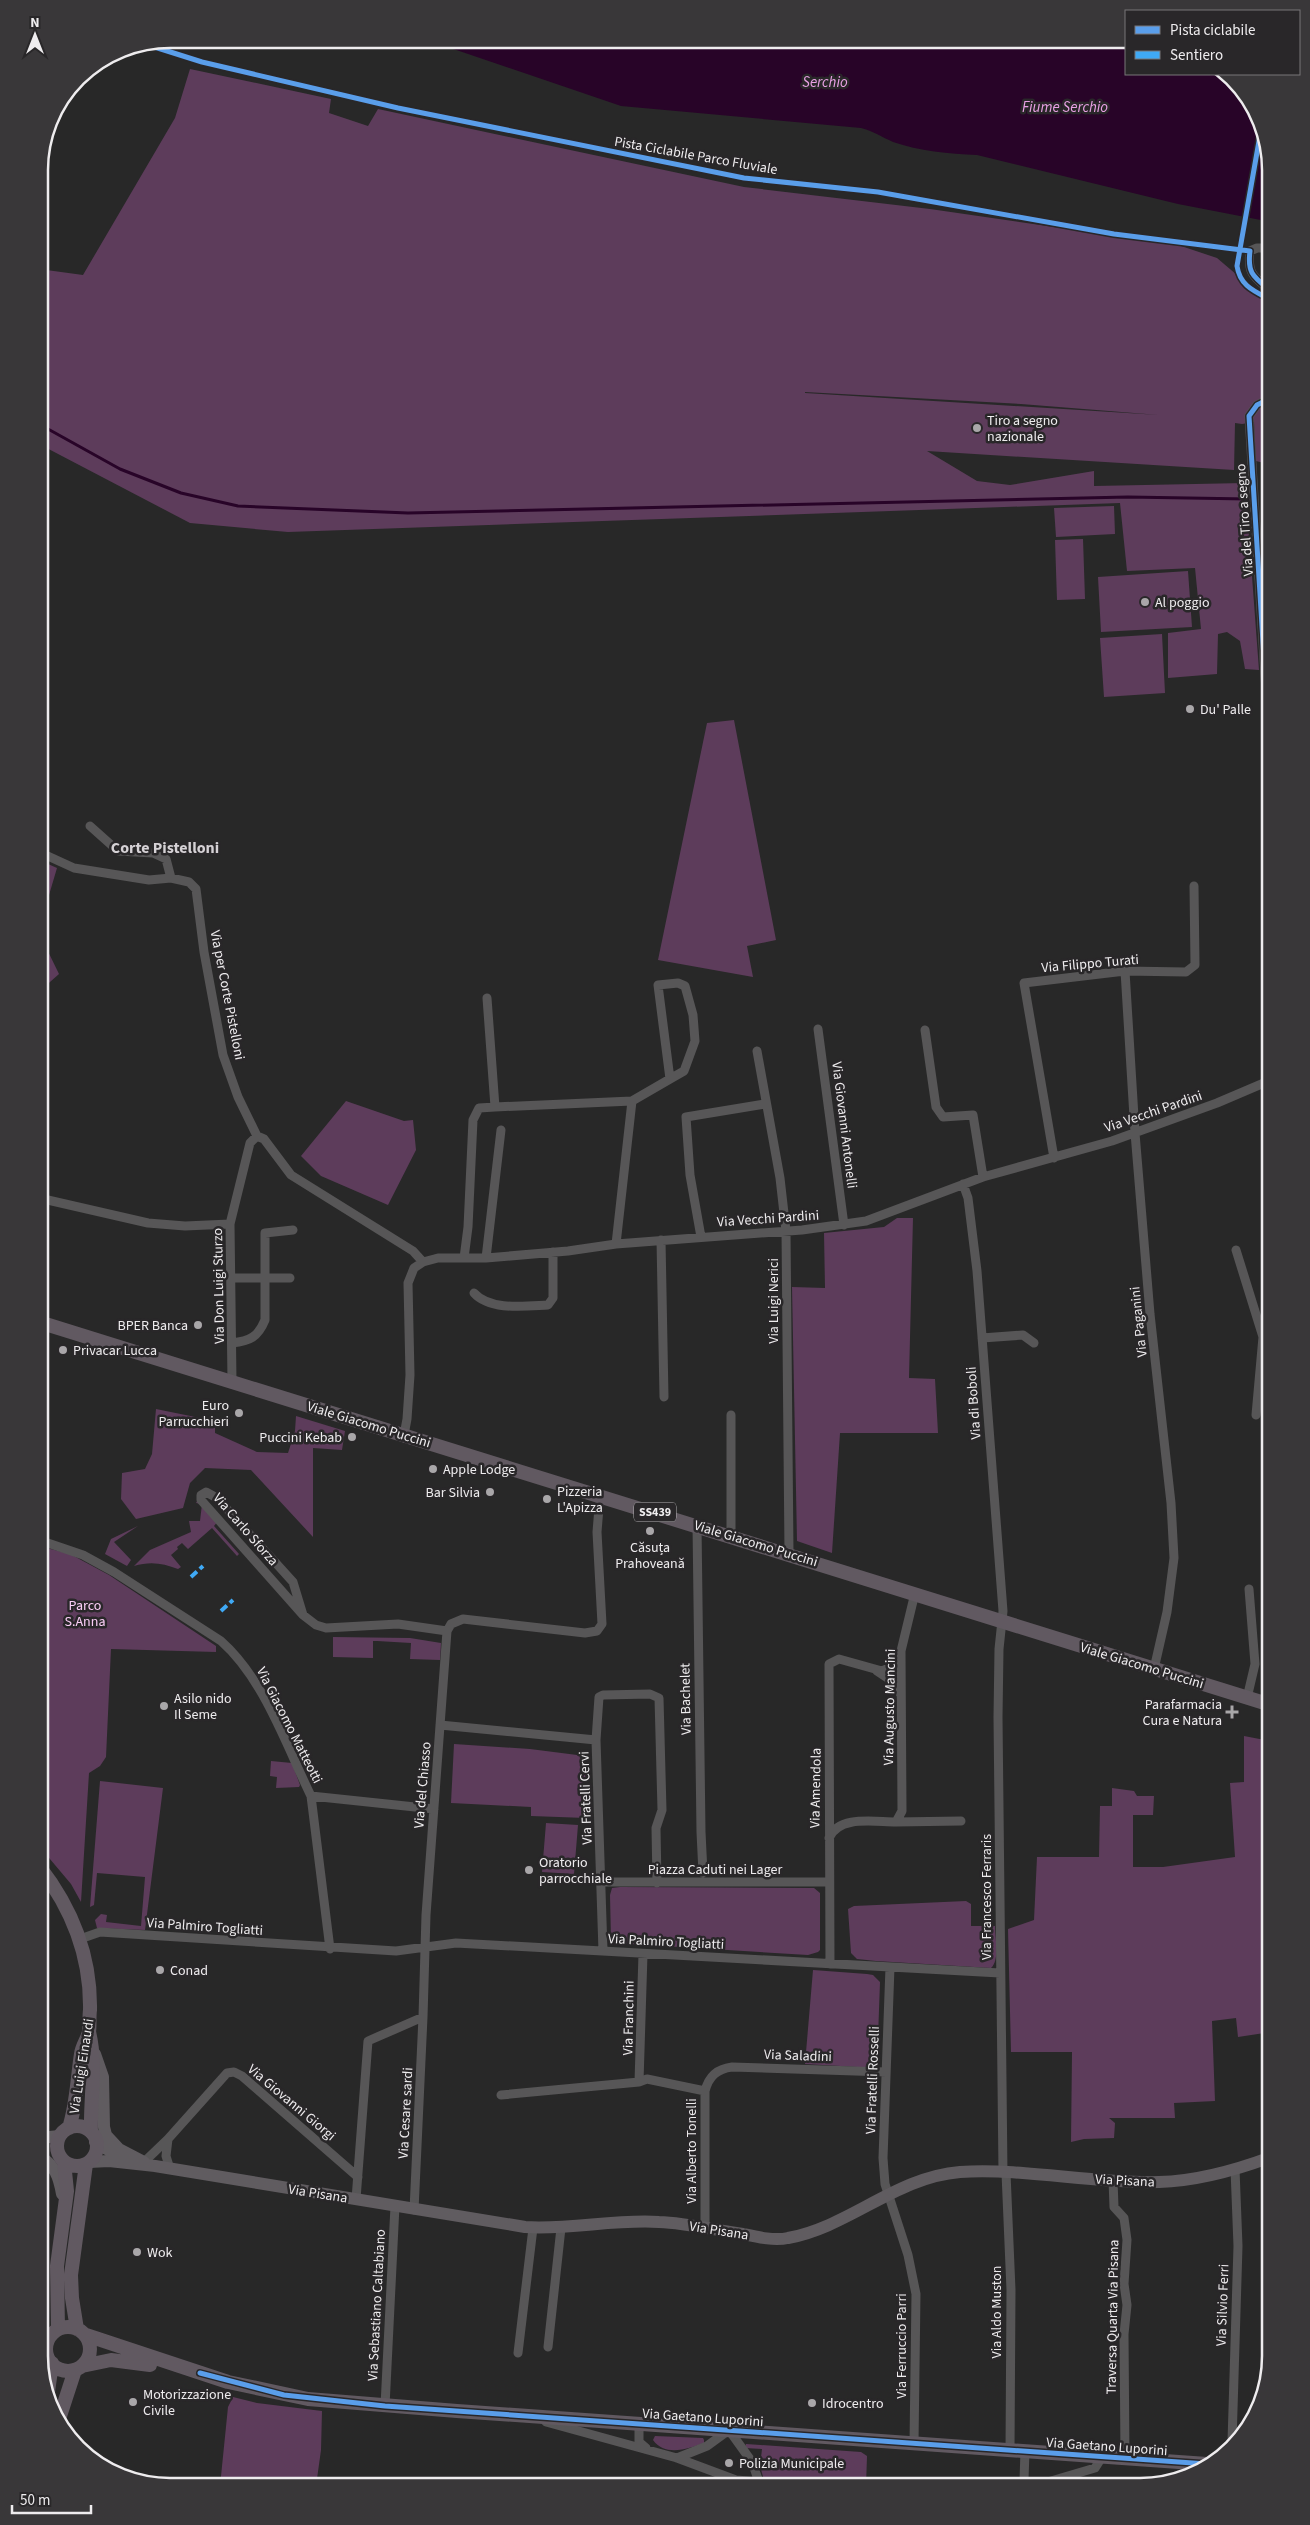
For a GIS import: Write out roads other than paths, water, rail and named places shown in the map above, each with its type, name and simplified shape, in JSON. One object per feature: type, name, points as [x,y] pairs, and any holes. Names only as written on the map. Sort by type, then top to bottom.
[{"type":"main road","name":"Viale Giacomo Puccini","points":[[47,1325],[730,1535],[1262,1702]]},
{"type":"main road","name":"Via Luigi Einaudi","points":[[47,1877],[63,1899],[80,1939],[89,1984],[89,2032],[94,2052],[90,2100],[93,2137]]},
{"type":"main road","name":"Via Luigi Einaudi","points":[[65,2132],[75,2110],[81,2051],[89,2032]]},
{"type":"main road","points":[[94,2052],[103,2077],[103,2120],[106,2135],[119,2149],[150,2164]]},
{"type":"main road","name":"Via Pisana","points":[[47,2136],[80,2127],[122,2157],[170,2169],[532,2228],[656,2222],[758,2237],[788,2238],[831,2223],[889,2194],[941,2175],[960,2172],[1005,2173],[1113,2180],[1172,2181],[1235,2169],[1262,2159]]},
{"type":"main road","points":[[47,2342],[50,2335],[58,2329],[57,2266],[67,2181],[57,2144],[65,2132]]},
{"type":"main road","points":[[62,2412],[78,2368],[87,2361],[90,2348],[82,2332],[72,2298],[72,2274],[87,2163],[94,2155],[93,2137]]},
{"type":"main road","name":"Via Pisana","points":[[47,2153],[76,2166],[109,2161],[150,2164]]},
{"type":"main road","points":[[47,2162],[57,2174],[65,2205]]},
{"type":"main road","name":"Via Gaetano Luporini","points":[[58,2329],[68,2326],[200,2373],[284,2395],[385,2406],[1197,2463]]},
{"type":"main road","points":[[47,2355],[52,2363],[50,2379]]},
{"type":"main road","name":"Via Gaetano Luporini","points":[[52,2363],[62,2370],[112,2360],[200,2373]]},
{"type":"street","points":[[1262,248],[1250,251],[1249,266],[1252,275],[1262,283]]},
{"type":"street","name":"Via del Tiro a segno","points":[[1262,402],[1257,405],[1249,416],[1262,626]]},
{"type":"street","points":[[90,826],[118,850],[153,853],[166,859],[171,878]]},
{"type":"street","name":"Via per Corte Pistelloni","points":[[48,856],[74,868],[149,880],[171,878],[189,882],[196,889],[204,952],[223,1055],[238,1097],[257,1136],[264,1139],[291,1175],[413,1251],[423,1262]]},
{"type":"street","name":"Via Filippo Turati","points":[[1054,1158],[1024,984],[1125,971],[1186,972],[1195,965],[1194,886]]},
{"type":"street","name":"Via Paganini","points":[[1125,971],[1135,1132],[1150,1314],[1171,1504],[1174,1558],[1167,1612],[1154,1668]]},
{"type":"street","points":[[464,1258],[468,1227],[473,1120],[479,1108],[632,1102],[684,1071],[695,1041],[693,1015],[685,986],[678,984],[658,985],[670,1078]]},
{"type":"street","points":[[486,998],[495,1107]]},
{"type":"street","name":"Via Giovanni Antonelli","points":[[818,1028],[844,1225]]},
{"type":"street","points":[[925,1030],[936,1107],[943,1117],[973,1115],[983,1177]]},
{"type":"street","name":"Via Luigi Nerici","points":[[756,1051],[780,1178],[786,1231],[788,1554]]},
{"type":"street","name":"Via Vecchi Pardini","points":[[423,1262],[438,1258],[486,1258],[616,1244],[844,1225],[879,1217],[983,1177],[1054,1158],[1135,1132],[1217,1103],[1262,1084]]},
{"type":"street","points":[[616,1244],[632,1102]]},
{"type":"street","points":[[701,1237],[690,1175],[686,1118],[765,1104]]},
{"type":"street","points":[[486,1258],[501,1130]]},
{"type":"street","name":"Via Don Luigi Sturzo","points":[[232,1381],[230,1224],[250,1143],[257,1136]]},
{"type":"street","name":"Via di Boboli","points":[[963,1184],[968,1198],[977,1272],[993,1493],[1001,1570],[1003,1611],[1001,1621]]},
{"type":"street","points":[[48,1200],[148,1223],[185,1226],[230,1224]]},
{"type":"street","points":[[232,1343],[252,1339],[261,1330],[265,1320],[265,1233],[293,1230]]},
{"type":"street","points":[[661,1240],[664,1397]]},
{"type":"street","points":[[1236,1250],[1262,1322]]},
{"type":"street","points":[[474,1293],[484,1302],[495,1304],[548,1305],[553,1298],[553,1252]]},
{"type":"street","points":[[404,1434],[410,1375],[408,1283],[414,1268],[423,1262]]},
{"type":"street","points":[[230,1278],[290,1278]]},
{"type":"street","points":[[982,1338],[1023,1335],[1034,1343]]},
{"type":"street","points":[[1256,1415],[1262,1372]]},
{"type":"street","points":[[730,1535],[731,1415]]},
{"type":"street","name":"Via Carlo Sforza","points":[[303,1614],[293,1582],[217,1498],[206,1492],[201,1495],[201,1500],[303,1614],[316,1625],[326,1628],[398,1624],[447,1631]]},
{"type":"street","points":[[447,1631],[451,1624],[464,1619],[585,1633],[598,1631],[602,1624],[597,1532],[600,1495]]},
{"type":"street","name":"Via Bachelet","points":[[697,1525],[703,1873]]},
{"type":"street","name":"Via Giacomo Matteotti","points":[[47,1543],[83,1555],[114,1572],[214,1636],[234,1652],[250,1672],[311,1796],[434,1809]]},
{"type":"street","points":[[1247,1698],[1254,1664],[1249,1589]]},
{"type":"street","name":"Via Augusto Mancini","points":[[896,1822],[902,1811],[901,1651],[915,1593]]},
{"type":"street","name":"Via Francesco Ferraris","points":[[1001,1621],[998,1678],[1000,1973],[1005,2173]]},
{"type":"street","name":"Via del Chiasso","points":[[423,2017],[426,1915],[447,1631]]},
{"type":"street","points":[[877,1671],[889,1668],[901,1651]]},
{"type":"street","name":"Via Amendola","points":[[830,1964],[828,1841],[830,1810],[829,1664],[838,1659],[877,1671],[895,1683],[902,1700]]},
{"type":"street","points":[[596,1740],[599,1697],[603,1695],[650,1694],[659,1698],[662,1810],[656,1828],[657,1883]]},
{"type":"street","name":"Via Fratelli Cervi","points":[[440,1725],[596,1740],[603,1951]]},
{"type":"street","points":[[311,1796],[330,1949]]},
{"type":"street","points":[[830,1810],[835,1818],[844,1823],[961,1821]]},
{"type":"street","points":[[828,1841],[832,1832],[844,1823]]},
{"type":"street","name":"Piazza Caduti nei Lager","points":[[602,1882],[829,1882]]},
{"type":"street","name":"Via Palmiro Togliatti","points":[[80,1939],[100,1932],[330,1949],[396,1951],[456,1943],[1000,1973]]},
{"type":"street","name":"Via Franchini","points":[[639,2082],[643,1954]]},
{"type":"street","name":"Via Fratelli Rosselli","points":[[889,2194],[885,2184],[883,2158],[890,1967]]},
{"type":"street","points":[[356,2199],[368,2040],[423,2017]]},
{"type":"street","name":"Via Cesare sardi","points":[[414,2210],[423,2017]]},
{"type":"street","name":"Via Saladini","points":[[711,2076],[722,2069],[732,2067],[886,2072]]},
{"type":"street","name":"Via Giovanni Giorgi","points":[[150,2164],[168,2139],[218,2082],[228,2073],[234,2072],[242,2076],[358,2177]]},
{"type":"street","name":"Via Alberto Tonelli","points":[[705,2228],[705,2091],[711,2076]]},
{"type":"street","points":[[501,2095],[639,2082],[647,2079],[705,2091]]},
{"type":"street","points":[[168,2139],[166,2156],[170,2169]]},
{"type":"street","name":"Via Silvio Ferri","points":[[1232,2436],[1238,2246],[1235,2169]]},
{"type":"street","name":"Via Aldo Muston","points":[[1005,2173],[1011,2290],[1010,2450]]},
{"type":"street","name":"Traversa Quarta Via Pisana","points":[[1113,2180],[1114,2207],[1124,2218],[1127,2240],[1124,2284],[1126,2305],[1124,2334],[1125,2458]]},
{"type":"street","name":"Via Ferruccio Parri","points":[[889,2194],[908,2255],[916,2294],[914,2443]]},
{"type":"street","name":"Via Sebastiano Caltabiano","points":[[385,2406],[395,2206]]},
{"type":"street","points":[[518,2353],[532,2228]]},
{"type":"street","points":[[548,2347],[561,2228]]},
{"type":"street","name":"Via Gaetano Luporini","points":[[523,2416],[678,2458],[720,2476],[730,2478]]},
{"type":"street","name":"Via Gaetano Luporini","points":[[639,2424],[639,2442],[649,2450]]},
{"type":"street","name":"Via Gaetano Luporini","points":[[678,2458],[707,2446],[729,2430],[752,2462],[757,2478]]},
{"type":"street","points":[[1024,2478],[1025,2451]]},
{"type":"street","name":"Via Gaetano Luporini","points":[[1061,2478],[1095,2468],[1102,2456]]},
{"type":"water","name":"Fiume Serchio","points":[[450,48],[1125,48],[1125,75],[1217,75],[1237,95],[1253,123],[1260,145],[1262,220],[1178,204],[977,155],[913,148],[893,142],[861,128],[621,106]]},
{"type":"waterway","points":[[48,429],[120,469],[181,493],[238,506],[408,513],[1128,497],[1248,499]]},
{"type":"place","name":"Tiro a segno nazionale","points":[[977,428]]},
{"type":"place","name":"Al poggio","points":[[1145,602]]},
{"type":"place","name":"Du' Palle","points":[[1190,709]]},
{"type":"place","name":"BPER Banca","points":[[198,1325]]},
{"type":"place","name":"Privacar Lucca","points":[[63,1350]]},
{"type":"place","name":"Euro Parrucchieri","points":[[239,1413]]},
{"type":"place","name":"Puccini Kebab","points":[[352,1437]]},
{"type":"place","name":"Apple Lodge","points":[[433,1469]]},
{"type":"place","name":"Bar Silvia","points":[[490,1492]]},
{"type":"place","name":"Pizzeria L'Apizza","points":[[547,1499]]},
{"type":"place","name":"Căsuța Prahoveană","points":[[650,1531]]},
{"type":"place","name":"Asilo nido Il Seme","points":[[164,1706]]},
{"type":"place","name":"Parafarmacia Cura e Natura","points":[[1232,1712]]},
{"type":"place","name":"Oratorio parrocchiale","points":[[529,1870]]},
{"type":"place","name":"Conad","points":[[160,1970]]},
{"type":"place","name":"Wok","points":[[137,2252]]},
{"type":"place","name":"Motorizzazione Civile","points":[[133,2402]]},
{"type":"place","name":"Idrocentro","points":[[812,2403]]},
{"type":"place","name":"Polizia Municipale","points":[[729,2463]]},
{"type":"district","name":"Corte Pistelloni","points":[[165,847]]},
{"type":"water label","name":"Serchio","points":[[825,82]]},
{"type":"park label","name":"Parco S.Anna","points":[[85,1614]]}]
